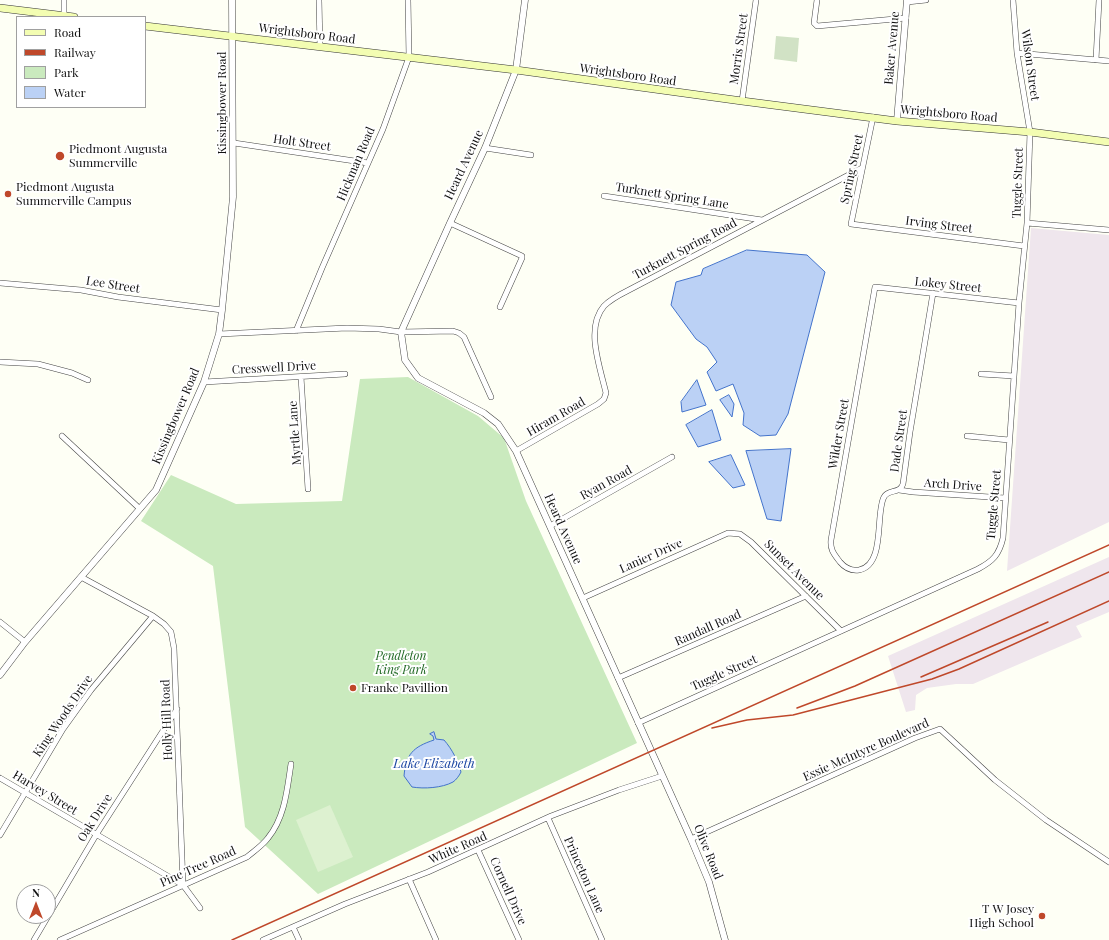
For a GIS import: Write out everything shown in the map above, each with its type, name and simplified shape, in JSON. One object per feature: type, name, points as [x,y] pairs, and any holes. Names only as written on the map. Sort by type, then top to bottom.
[{"type":"main road","points":[[0,8],[64,16]]},
{"type":"main road","name":"Wrightsboro Road","points":[[146,26],[516,70],[898,121],[1030,132],[1109,142]]},
{"type":"street","points":[[64,0],[64,16]]},
{"type":"street","name":"Kissingbower Road","points":[[0,676],[25,642],[156,490],[204,382],[219,334],[233,197],[234,143],[232,0]]},
{"type":"street","points":[[319,0],[320,47]]},
{"type":"street","name":"Hickman Road","points":[[296,331],[383,129],[409,58],[408,0]]},
{"type":"street","name":"Heard Avenue","points":[[525,0],[516,70],[486,148],[450,223],[401,332],[402,347],[405,360],[418,378],[484,413],[498,424],[516,451],[662,776]]},
{"type":"street","name":"Morris Street","points":[[742,101],[756,0]]},
{"type":"street","points":[[817,0],[814,23],[817,26],[906,18]]},
{"type":"street","points":[[907,1],[926,0]]},
{"type":"street","name":"Wilson Street","points":[[1013,0],[1017,53],[1030,132]]},
{"type":"street","points":[[1096,60],[1099,0]]},
{"type":"street","name":"Baker Avenue","points":[[898,121],[907,1]]},
{"type":"street","points":[[1017,53],[1109,62]]},
{"type":"street","name":"Spring Street","points":[[851,224],[873,117]]},
{"type":"street","name":"Tuggle Street","points":[[638,723],[990,562],[997,555],[1003,540],[1018,303],[1027,223],[1030,132]]},
{"type":"street","name":"Holt Street","points":[[234,143],[368,163]]},
{"type":"street","points":[[486,148],[531,155]]},
{"type":"street","name":"Turknett Spring Road","points":[[604,399],[606,393],[594,336],[596,319],[604,306],[627,291],[862,168]]},
{"type":"street","name":"Turknett Spring Lane","points":[[604,196],[762,220]]},
{"type":"street","points":[[450,223],[522,256],[500,307]]},
{"type":"street","points":[[1027,223],[1109,230]]},
{"type":"street","name":"Irving Street","points":[[851,224],[1024,246]]},
{"type":"street","name":"Lee Street","points":[[0,283],[81,290],[118,297],[222,310]]},
{"type":"street","name":"Lokey Street","points":[[874,287],[1018,303]]},
{"type":"street","name":"Wilder Street","points":[[857,570],[852,570],[843,565],[832,551],[831,540],[874,287]]},
{"type":"street","name":"Dade Street","points":[[857,570],[865,568],[873,556],[878,538],[884,496],[902,488],[933,293]]},
{"type":"street","points":[[219,334],[347,328],[379,329],[401,332],[453,331],[464,337],[491,397]]},
{"type":"street","points":[[0,362],[38,364],[72,373],[88,380]]},
{"type":"street","name":"Cresswell Drive","points":[[204,382],[345,374]]},
{"type":"street","points":[[981,374],[1014,376]]},
{"type":"street","name":"Myrtle Lane","points":[[301,377],[308,489]]},
{"type":"street","name":"Hiram Road","points":[[516,451],[598,404],[604,399]]},
{"type":"street","points":[[62,436],[140,509]]},
{"type":"street","points":[[967,436],[1009,440]]},
{"type":"street","name":"Ryan Road","points":[[550,526],[672,458]]},
{"type":"street","name":"Arch Drive","points":[[900,490],[1005,498]]},
{"type":"street","name":"Sunset Avenue","points":[[728,532],[740,534],[751,542],[841,631]]},
{"type":"street","name":"Lanier Drive","points":[[582,598],[728,532]]},
{"type":"street","name":"Holly Hill Road","points":[[81,577],[153,616],[164,624],[171,632],[174,648],[177,708],[183,885]]},
{"type":"street","name":"Randall Road","points":[[618,678],[806,596]]},
{"type":"street","name":"King Woods Drive","points":[[0,835],[63,729],[91,690],[153,616]]},
{"type":"street","points":[[0,622],[25,642]]},
{"type":"street","name":"Oak Drive","points":[[34,940],[96,835],[177,708]]},
{"type":"street","name":"Essie McIntyre Boulevard","points":[[691,838],[915,738],[940,729],[1002,785],[1046,820],[1109,862]]},
{"type":"street","name":"Pine Tree Road","points":[[60,940],[247,857],[268,839],[278,823],[284,807],[291,764]]},
{"type":"street","name":"White Road","points":[[263,940],[478,850],[548,818],[619,790],[662,776]]},
{"type":"street","name":"Olive Road","points":[[662,776],[691,838],[713,896],[725,940]]},
{"type":"street","name":"Harvey Street","points":[[0,778],[183,885]]},
{"type":"street","name":"Princeton Lane","points":[[548,818],[602,940]]},
{"type":"street","name":"Cornell Drive","points":[[478,850],[519,940]]},
{"type":"street","points":[[409,879],[436,940]]},
{"type":"street","points":[[183,885],[200,908]]},
{"type":"street","points":[[293,927],[299,940]]},
{"type":"shaded area","points":[[1031,228],[1109,235],[1109,522],[1007,571]]},
{"type":"shaded area","points":[[1109,557],[1109,612],[1076,626],[1082,637],[973,684],[956,684],[927,688],[916,695],[915,710],[906,712],[888,656]]},
{"type":"green space","points":[[776,36],[799,38],[797,62],[774,59]]},
{"type":"green space","name":"Pendleton King Park","points":[[408,377],[478,416],[504,438],[526,501],[637,743],[318,894],[245,827],[213,566],[141,521],[171,475],[236,504],[342,501],[360,379]]},
{"type":"green space","points":[[330,805],[353,857],[318,872],[296,820]]},
{"type":"water","points":[[747,250],[807,255],[825,272],[788,414],[776,435],[760,436],[743,425],[744,413],[733,384],[716,391],[707,372],[717,362],[707,347],[696,339],[671,305],[676,282],[701,275],[703,269]]},
{"type":"water","points":[[697,380],[706,405],[682,412],[681,402]]},
{"type":"water","points":[[729,395],[734,404],[732,417],[720,400]]},
{"type":"water","points":[[712,410],[721,440],[698,447],[686,425]]},
{"type":"water","points":[[791,449],[781,521],[767,519],[746,451]]},
{"type":"water","points":[[731,455],[745,485],[733,488],[709,462]]},
{"type":"water","name":"Lake Elizabeth","points":[[434,732],[436,739],[444,740],[450,747],[461,772],[454,781],[444,786],[427,788],[412,787],[404,776],[409,757],[412,752],[421,745],[434,740],[433,736],[430,734]]},
{"type":"railway","points":[[232,940],[1109,545]]},
{"type":"railway","points":[[797,708],[855,686],[1109,572]]},
{"type":"railway","points":[[712,728],[747,720],[793,715],[932,679],[959,669],[1109,601]]},
{"type":"railway","points":[[921,677],[1048,622]]},
{"type":"place","name":"Piedmont Augusta Summerville","points":[[60,156]]},
{"type":"place","name":"Piedmont Augusta Summerville Campus","points":[[8,194]]},
{"type":"place","name":"Franke Pavillion","points":[[353,688]]},
{"type":"place","name":"T W Josey High School","points":[[1042,916]]}]
